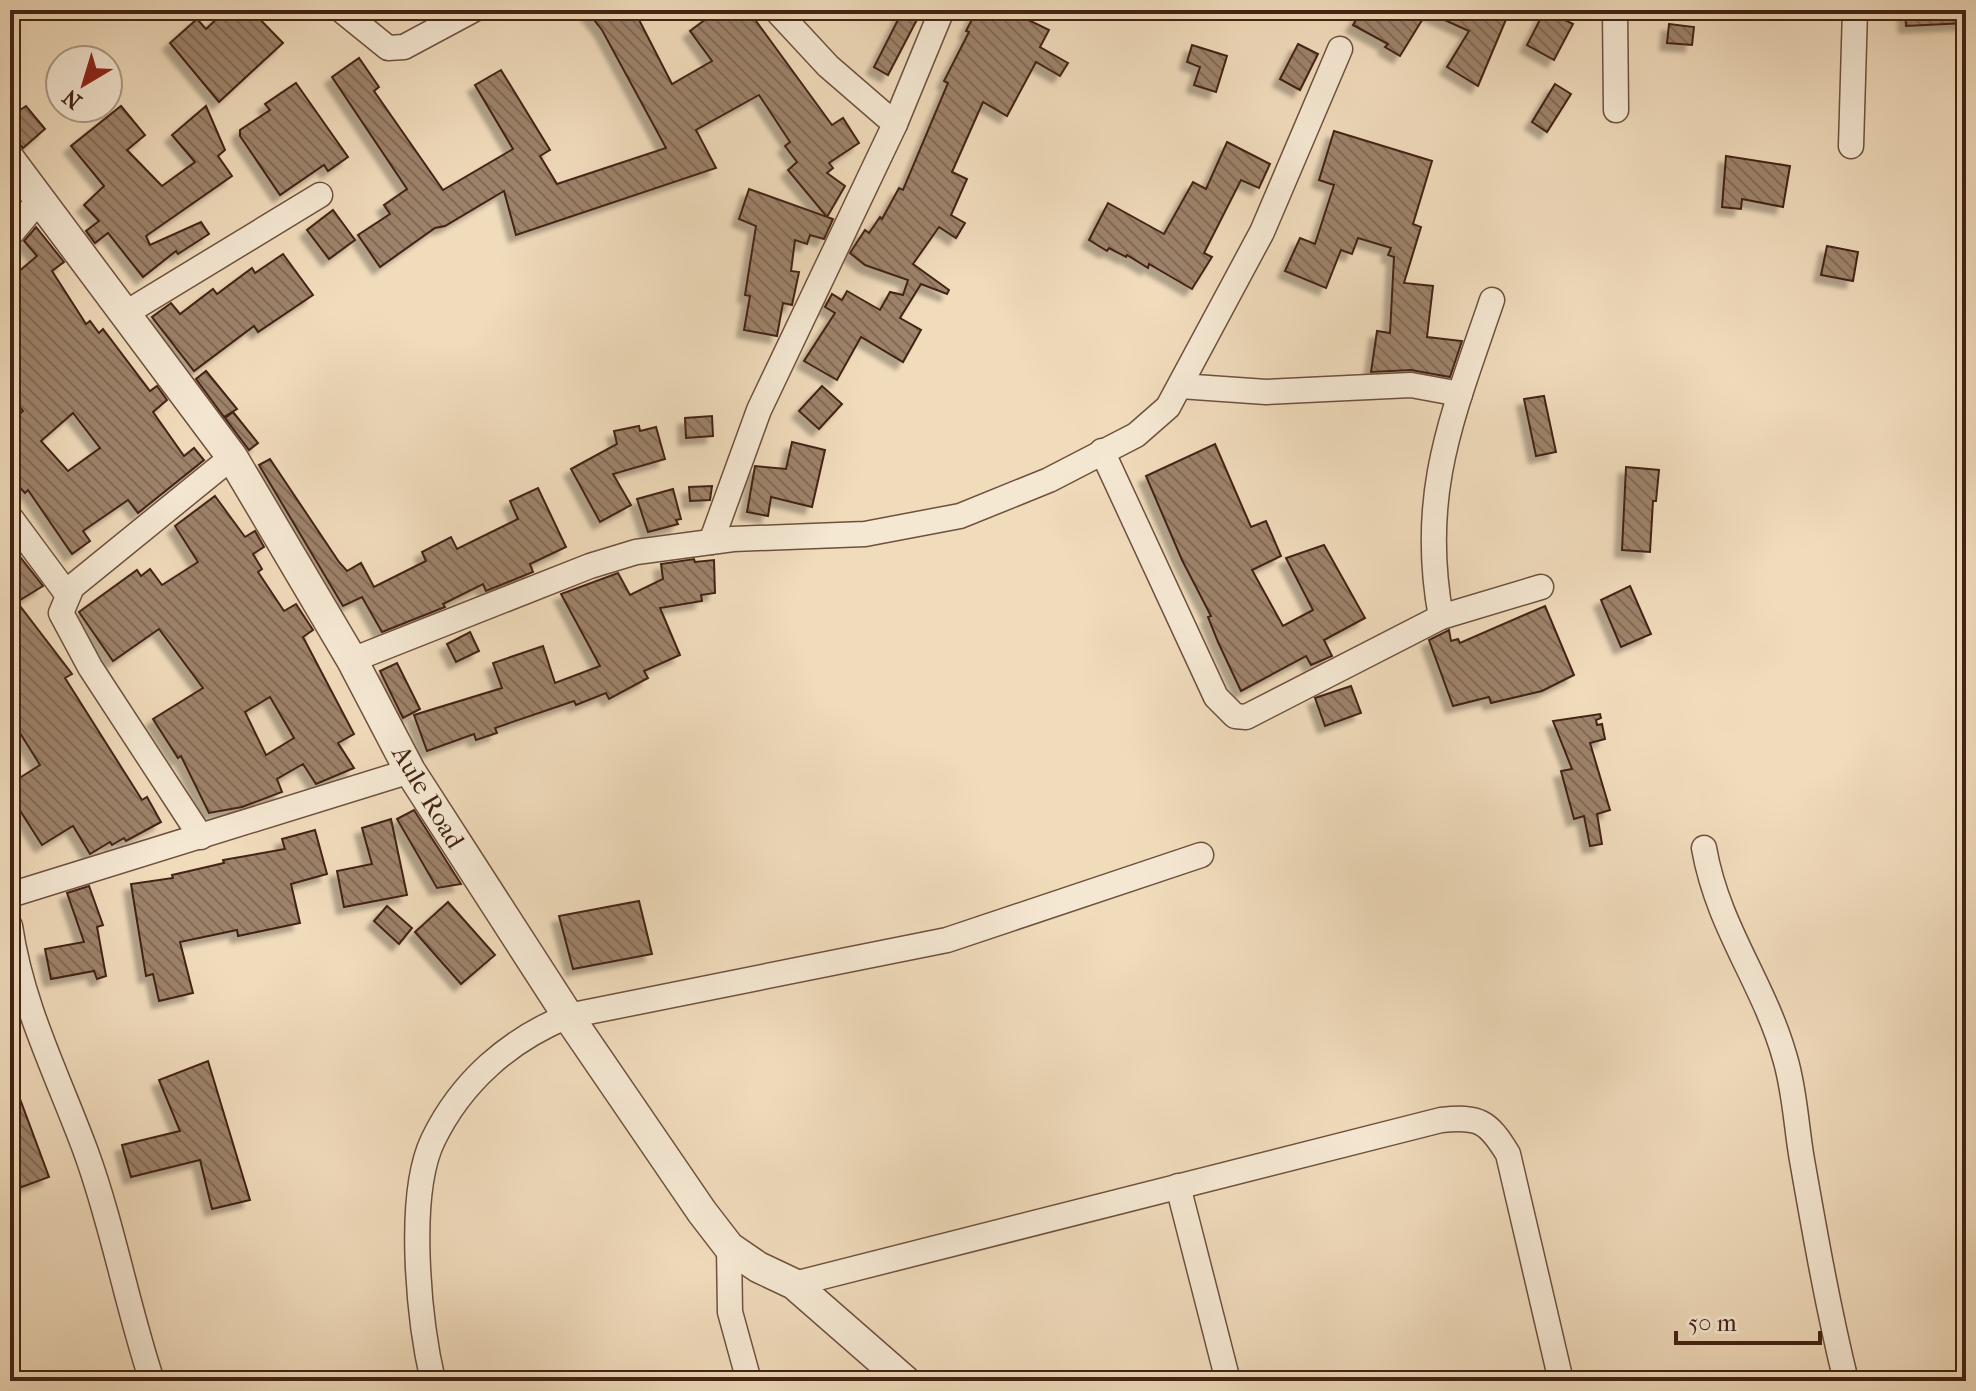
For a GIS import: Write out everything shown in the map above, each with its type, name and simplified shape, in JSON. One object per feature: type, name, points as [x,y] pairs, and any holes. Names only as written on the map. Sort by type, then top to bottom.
[{"type":"street","points":[[341,10],[388,48],[404,47],[473,10]]},
{"type":"street","points":[[776,10],[828,66],[895,124]]},
{"type":"street","points":[[711,542],[759,410],[895,124],[942,10]]},
{"type":"street","points":[[1615,10],[1616,110]]},
{"type":"street","points":[[1851,146],[1855,10]]},
{"type":"street","points":[[352,660],[590,566],[636,552],[711,542],[865,534],[960,516],[1049,480],[1154,421],[1180,386],[1262,232],[1340,49]]},
{"type":"street","name":"Aule Road","points":[[10,160],[232,457],[352,660],[410,771],[568,1016],[729,1247],[758,1267],[794,1284],[905,1381]]},
{"type":"street","points":[[126,313],[320,195]]},
{"type":"street","points":[[10,235],[39,200]]},
{"type":"street","points":[[1441,617],[1432,569],[1437,475],[1492,300]]},
{"type":"street","points":[[1180,386],[1266,392],[1411,385],[1460,394]]},
{"type":"street","points":[[1102,451],[1216,697],[1235,716],[1246,717],[1441,617],[1541,587]]},
{"type":"street","points":[[201,837],[73,638],[61,613],[67,594],[232,457]]},
{"type":"street","points":[[10,517],[67,594]]},
{"type":"street","points":[[10,895],[410,771]]},
{"type":"street","points":[[1704,848],[1709,876],[1727,929],[1773,1022],[1792,1082],[1825,1297],[1846,1381]]},
{"type":"street","points":[[433,1381],[426,1352],[419,1270],[421,1183],[431,1143],[474,1079],[531,1031],[568,1016],[947,940],[1201,855]]},
{"type":"street","points":[[10,926],[21,984],[44,1051],[87,1154],[152,1381]]},
{"type":"street","points":[[794,1284],[1441,1120],[1467,1117],[1486,1124],[1508,1154],[1561,1381]]},
{"type":"street","points":[[1178,1186],[1228,1381]]},
{"type":"street","points":[[729,1247],[730,1312],[749,1381]]},
{"type":"building","points":[[226,10],[251,10],[283,43],[219,102],[170,43],[197,19],[206,29]]},
{"type":"building","points":[[586,10],[634,10],[672,84],[712,61],[690,31],[718,10],[748,10],[832,125],[843,118],[859,143],[829,163],[833,168],[827,173],[845,186],[827,217],[788,170],[797,162],[785,146],[790,142],[759,95],[696,130],[716,168],[516,235],[504,191],[445,226],[435,228],[380,267],[358,235],[390,214],[384,205],[407,189],[332,77],[359,58],[379,87],[374,91],[443,190],[513,149],[475,85],[501,70],[550,150],[540,156],[557,184],[666,148],[602,30]]},
{"type":"building","points":[[903,10],[922,10],[888,75],[874,67]]},
{"type":"building","points":[[977,10],[1008,10],[1049,30],[1040,47],[1068,63],[1060,76],[1036,62],[1007,116],[983,102],[952,172],[967,179],[951,215],[965,223],[956,238],[939,227],[913,264],[949,290],[947,294],[921,284],[900,318],[921,330],[903,362],[861,337],[837,380],[804,361],[835,313],[825,307],[832,294],[842,300],[847,291],[880,310],[890,292],[903,295],[908,280],[865,265],[850,253],[865,230],[869,233],[880,217],[882,219],[899,188],[903,190],[948,83],[944,81]]},
{"type":"building","points":[[1362,10],[1510,10],[1478,86],[1447,67],[1469,31],[1427,12],[1400,56],[1385,47],[1388,44],[1353,25]]},
{"type":"building","points":[[1545,10],[1573,24],[1554,60],[1527,45]]},
{"type":"building","points":[[1905,10],[1966,10],[1966,23],[1906,26]]},
{"type":"building","points":[[1669,24],[1694,27],[1692,45],[1667,43]]},
{"type":"building","points":[[1298,44],[1318,54],[1300,90],[1280,79]]},
{"type":"building","points":[[1192,45],[1227,56],[1216,92],[1194,85],[1200,67],[1187,62]]},
{"type":"building","points":[[296,83],[348,157],[328,171],[324,165],[280,195],[240,136],[240,130],[270,110],[265,104]]},
{"type":"building","points":[[1555,84],[1571,94],[1547,132],[1532,122]]},
{"type":"building","points":[[10,96],[20,110],[26,106],[45,129],[23,148],[10,134]]},
{"type":"building","points":[[206,106],[225,150],[218,156],[232,176],[146,236],[150,245],[201,222],[209,234],[178,254],[176,251],[143,277],[108,233],[95,243],[86,231],[99,221],[84,205],[104,186],[71,146],[98,124],[124,124],[124,110],[145,135],[127,150],[162,186],[195,162],[172,135]]},
{"type":"building","points":[[1334,131],[1432,161],[1413,224],[1421,227],[1404,283],[1433,286],[1427,337],[1462,341],[1450,377],[1411,370],[1371,372],[1377,331],[1390,333],[1394,257],[1388,255],[1391,248],[1358,238],[1352,254],[1341,250],[1326,288],[1285,271],[1300,238],[1315,244],[1334,185],[1319,180]]},
{"type":"building","points":[[1227,142],[1270,164],[1259,188],[1241,180],[1204,253],[1212,257],[1192,289],[1149,264],[1148,268],[1127,255],[1109,248],[1107,251],[1089,240],[1108,203],[1164,234],[1193,182],[1206,189]]},
{"type":"building","points":[[1726,156],[1790,166],[1783,207],[1742,199],[1741,209],[1722,207]]},
{"type":"building","points":[[749,189],[833,219],[824,239],[810,235],[807,244],[795,240],[791,271],[799,272],[792,305],[783,303],[777,336],[744,330],[750,296],[745,295],[756,226],[739,219]]},
{"type":"building","points":[[333,210],[355,240],[329,259],[307,230]]},
{"type":"building","points":[[36,227],[64,262],[52,271],[86,324],[90,321],[99,333],[103,329],[150,391],[157,386],[167,400],[153,412],[184,456],[194,448],[204,460],[138,513],[128,500],[83,531],[90,541],[72,554],[28,490],[25,493],[10,477],[10,423],[23,411],[10,395],[10,279],[37,256],[24,241]],"holes":[[[73,413],[100,448],[68,471],[41,441]]]},
{"type":"building","points":[[1827,246],[1858,252],[1853,281],[1821,275]]},
{"type":"building","points":[[283,254],[313,295],[258,332],[254,326],[194,371],[152,317],[171,303],[180,314],[213,289],[217,294],[252,268],[255,273]]},
{"type":"building","points":[[206,371],[237,409],[224,417],[196,379]]},
{"type":"building","points":[[822,386],[842,404],[819,429],[799,411]]},
{"type":"building","points":[[1544,396],[1556,452],[1536,456],[1524,399]]},
{"type":"building","points":[[233,412],[258,443],[249,450],[225,418]]},
{"type":"building","points":[[712,416],[713,436],[686,438],[685,418]]},
{"type":"building","points":[[639,426],[640,431],[656,427],[665,459],[613,474],[631,505],[600,522],[571,469],[617,444],[614,431]]},
{"type":"building","points":[[792,442],[825,450],[812,507],[771,497],[768,516],[747,512],[755,466],[786,469]]},
{"type":"building","points":[[1215,444],[1251,527],[1266,521],[1281,556],[1252,570],[1283,626],[1313,610],[1286,558],[1324,545],[1365,618],[1324,640],[1332,656],[1311,665],[1306,656],[1241,691],[1208,617],[1211,616],[1182,560],[1146,476]]},
{"type":"building","points":[[270,459],[339,562],[347,571],[361,563],[374,587],[426,561],[422,552],[451,537],[457,549],[518,519],[510,501],[538,488],[566,547],[530,564],[533,572],[486,591],[483,584],[443,604],[445,607],[382,632],[362,597],[343,606],[259,465]]},
{"type":"building","points":[[1626,467],[1659,470],[1656,501],[1653,501],[1650,552],[1622,550]]},
{"type":"building","points":[[712,486],[710,500],[690,501],[689,487]]},
{"type":"building","points":[[673,489],[681,519],[676,520],[678,524],[648,532],[637,499]]},
{"type":"building","points":[[215,496],[245,537],[255,531],[264,547],[253,554],[262,569],[258,572],[284,611],[296,604],[313,630],[303,637],[354,734],[338,743],[354,768],[316,784],[303,764],[277,779],[282,792],[242,807],[209,813],[181,756],[178,758],[153,719],[203,688],[159,629],[113,661],[79,612],[137,570],[141,576],[150,569],[162,585],[198,562],[175,526]],"holes":[[[270,697],[294,738],[266,755],[245,712]]]},
{"type":"building","points":[[10,544],[43,586],[17,602],[72,674],[65,678],[142,800],[147,797],[161,822],[126,841],[124,838],[112,845],[110,842],[90,854],[73,826],[42,845],[10,795],[10,784],[40,765],[10,717]]},
{"type":"building","points":[[694,559],[695,562],[714,560],[715,593],[701,595],[702,601],[660,608],[680,655],[644,671],[648,678],[609,699],[606,693],[576,705],[574,701],[495,728],[497,733],[476,740],[474,734],[427,751],[414,715],[502,688],[493,663],[543,646],[555,683],[600,666],[561,594],[618,573],[630,595],[663,579],[661,564]]},
{"type":"building","points":[[1630,586],[1651,634],[1621,647],[1601,600]]},
{"type":"building","points":[[1545,606],[1574,675],[1542,691],[1491,703],[1489,697],[1453,706],[1429,640],[1449,630],[1451,641],[1458,639],[1460,643]]},
{"type":"building","points":[[470,632],[479,651],[456,662],[447,644]]},
{"type":"building","points":[[397,663],[420,709],[403,718],[380,671]]},
{"type":"building","points":[[1351,686],[1361,713],[1325,726],[1315,698]]},
{"type":"building","points":[[1600,714],[1597,725],[1602,724],[1605,739],[1590,743],[1610,810],[1597,814],[1602,844],[1590,846],[1584,816],[1574,819],[1561,771],[1572,769],[1553,721]]},
{"type":"building","points":[[414,810],[461,884],[437,888],[397,819]]},
{"type":"building","points":[[391,819],[407,895],[344,907],[337,871],[372,864],[362,828]]},
{"type":"building","points":[[315,830],[327,874],[291,884],[300,923],[238,936],[237,930],[180,942],[193,993],[159,1001],[153,974],[146,976],[131,884],[173,878],[172,875],[224,863],[223,860],[285,849],[282,839]]},
{"type":"building","points":[[89,886],[103,925],[97,927],[106,976],[97,979],[94,971],[51,979],[45,949],[84,942],[67,893]]},
{"type":"building","points":[[639,901],[652,954],[573,969],[559,916]]},
{"type":"building","points":[[448,902],[495,955],[461,984],[415,932]]},
{"type":"building","points":[[387,906],[412,928],[399,944],[374,921]]},
{"type":"building","points":[[208,1061],[250,1200],[212,1209],[200,1160],[131,1177],[122,1145],[180,1131],[159,1080]]},
{"type":"building","points":[[10,1072],[49,1177],[19,1188],[10,1163]]}]
